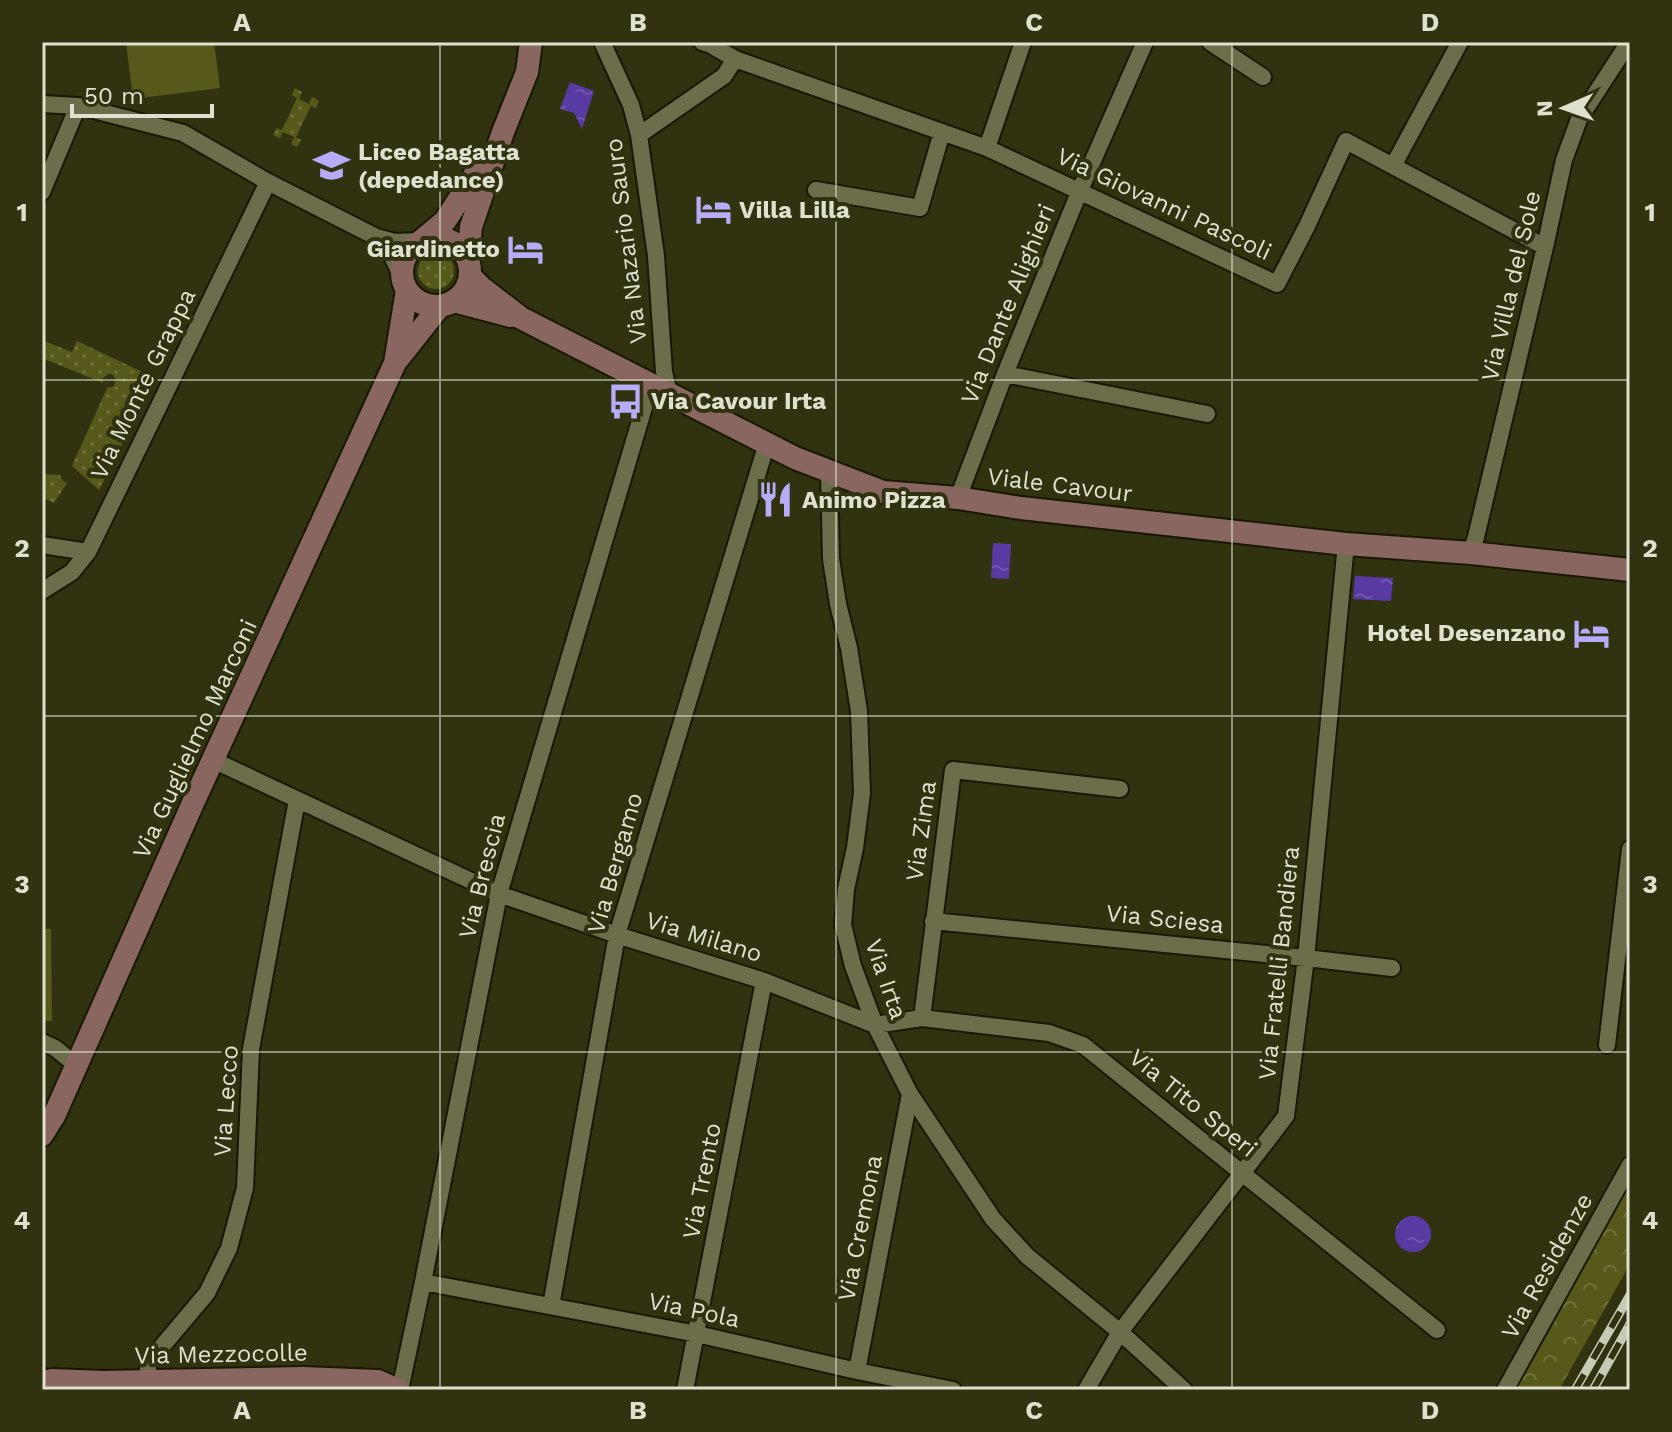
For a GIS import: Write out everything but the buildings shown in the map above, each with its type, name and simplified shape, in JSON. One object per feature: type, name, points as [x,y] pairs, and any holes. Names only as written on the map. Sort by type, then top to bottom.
[{"type":"street","points":[[527,72],[531,42]]},
{"type":"street","points":[[376,237],[389,250],[405,285],[421,303],[447,303],[465,290],[471,227],[527,72],[546,42]]},
{"type":"street","name":"Via Nazario Sauro","points":[[602,42],[631,105],[639,135],[656,256],[664,372],[660,388]]},
{"type":"street","points":[[987,148],[1023,42]]},
{"type":"street","name":"Via Dante Alighieri","points":[[958,498],[1080,190],[1145,42]]},
{"type":"street","points":[[1210,42],[1263,77]]},
{"type":"street","points":[[1393,166],[1460,42]]},
{"type":"street","name":"Via Villa del Sole","points":[[1471,553],[1564,160],[1579,119],[1629,42]]},
{"type":"street","name":"Via Giovanni Pascoli","points":[[706,44],[735,59],[987,148],[1277,284],[1346,141],[1545,247]]},
{"type":"street","points":[[639,135],[724,76],[735,59]]},
{"type":"street","points":[[42,104],[78,106],[183,133],[268,182],[376,237],[395,242],[449,240],[463,251],[469,268]]},
{"type":"street","points":[[42,192],[78,106]]},
{"type":"street","points":[[405,285],[402,268],[406,256],[412,247],[445,221],[503,132]]},
{"type":"street","points":[[816,190],[920,208],[942,132]]},
{"type":"street","name":"Via Monte Grappa","points":[[42,591],[72,572],[88,552],[268,182]]},
{"type":"street","name":"Viale Cavour","points":[[469,268],[482,288],[521,318],[795,458],[883,492],[958,498],[1021,508],[1346,544],[1471,553],[1630,570]]},
{"type":"street","name":"Via Guglielmo Marconi","points":[[395,363],[405,285]]},
{"type":"street","name":"Viale Cavour","points":[[447,303],[521,318]]},
{"type":"street","name":"Via Guglielmo Marconi","points":[[42,1135],[54,1116],[395,363],[447,303]]},
{"type":"street","points":[[1005,374],[1207,414]]},
{"type":"street","name":"Via Brescia","points":[[399,1390],[499,894],[660,388]]},
{"type":"street","name":"Via Bergamo","points":[[551,1306],[617,935],[767,443]]},
{"type":"street","name":"Via Irta","points":[[829,471],[831,559],[859,711],[862,793],[843,925],[853,966],[875,1025],[910,1094],[993,1219],[1027,1256],[1120,1332],[1184,1390]]},
{"type":"street","name":"Via Fratelli Bandiera","points":[[1086,1390],[1120,1332],[1286,1116],[1306,958],[1346,544]]},
{"type":"street","points":[[42,545],[88,552]]},
{"type":"street","name":"Via Milano","points":[[213,760],[499,894],[764,981],[875,1025]]},
{"type":"street","name":"Via Zima","points":[[922,1018],[953,770],[1120,789]]},
{"type":"street","name":"Via Lecco","points":[[148,1380],[148,1363],[207,1293],[229,1248],[245,1188],[251,1049],[297,800]]},
{"type":"street","points":[[1607,1045],[1630,849]]},
{"type":"street","name":"Via Sciesa","points":[[933,921],[1392,968]]},
{"type":"street","name":"Via Trento","points":[[685,1390],[764,981]]},
{"type":"street","name":"Via Tito Speri","points":[[875,1025],[922,1018],[1049,1033],[1083,1045],[1437,1330]]},
{"type":"street","points":[[42,1042],[76,1065]]},
{"type":"street","name":"Via Cremona","points":[[857,1371],[910,1094]]},
{"type":"street","name":"Via Residenze","points":[[1505,1390],[1630,1165]]},
{"type":"street","name":"Via Pola","points":[[423,1282],[697,1334],[953,1390]]},
{"type":"street","name":"Via Mezzocolle","points":[[42,1382],[52,1380],[104,1386],[148,1380],[350,1380],[378,1381],[399,1390]]},
{"type":"green space","points":[[126,42],[214,42],[220,88],[133,99]]},
{"type":"green space","points":[[295,88],[302,92],[299,99],[309,104],[312,97],[319,101],[316,108],[311,106],[296,137],[301,140],[297,147],[291,144],[294,137],[283,132],[280,138],[273,135],[277,128],[282,130],[297,98],[292,95]]},
{"type":"green space","points":[[436,253],[449,258],[454,271],[449,284],[436,289],[423,284],[418,271],[423,258]]},
{"type":"green space","points":[[42,340],[72,352],[77,341],[155,378],[99,490],[72,466],[107,388],[114,386],[116,379],[108,374],[103,378],[103,383],[42,358]]},
{"type":"green space","points":[[42,474],[60,475],[67,483],[54,503],[45,499],[42,504]]},
{"type":"green space","points":[[42,929],[51,929],[52,1021],[42,1021]]},
{"type":"green space","points":[[1630,1184],[1630,1264],[1559,1390],[1515,1390]]},
{"type":"water","points":[[570,82],[594,91],[582,129],[574,113],[560,109]]},
{"type":"water","points":[[993,543],[1011,544],[1009,579],[991,578]]},
{"type":"water","points":[[1355,576],[1393,578],[1391,601],[1353,599]]},
{"type":"water","points":[[1413,1216],[1426,1221],[1431,1234],[1426,1247],[1413,1252],[1400,1247],[1395,1234],[1400,1221]]},
{"type":"railway","points":[[1575,1390],[1630,1295]]},
{"type":"railway","points":[[1593,1390],[1630,1324]]},
{"type":"place","name":"Liceo Bagatta (depedance)","points":[[332,166]]},
{"type":"place","name":"Villa Lilla","points":[[713,210]]},
{"type":"place","name":"Giardinetto","points":[[526,249]]},
{"type":"place","name":"Via Cavour Irta","points":[[625,401]]},
{"type":"place","name":"Animo Pizza","points":[[776,500]]},
{"type":"place","name":"Hotel Desenzano","points":[[1592,633]]}]
